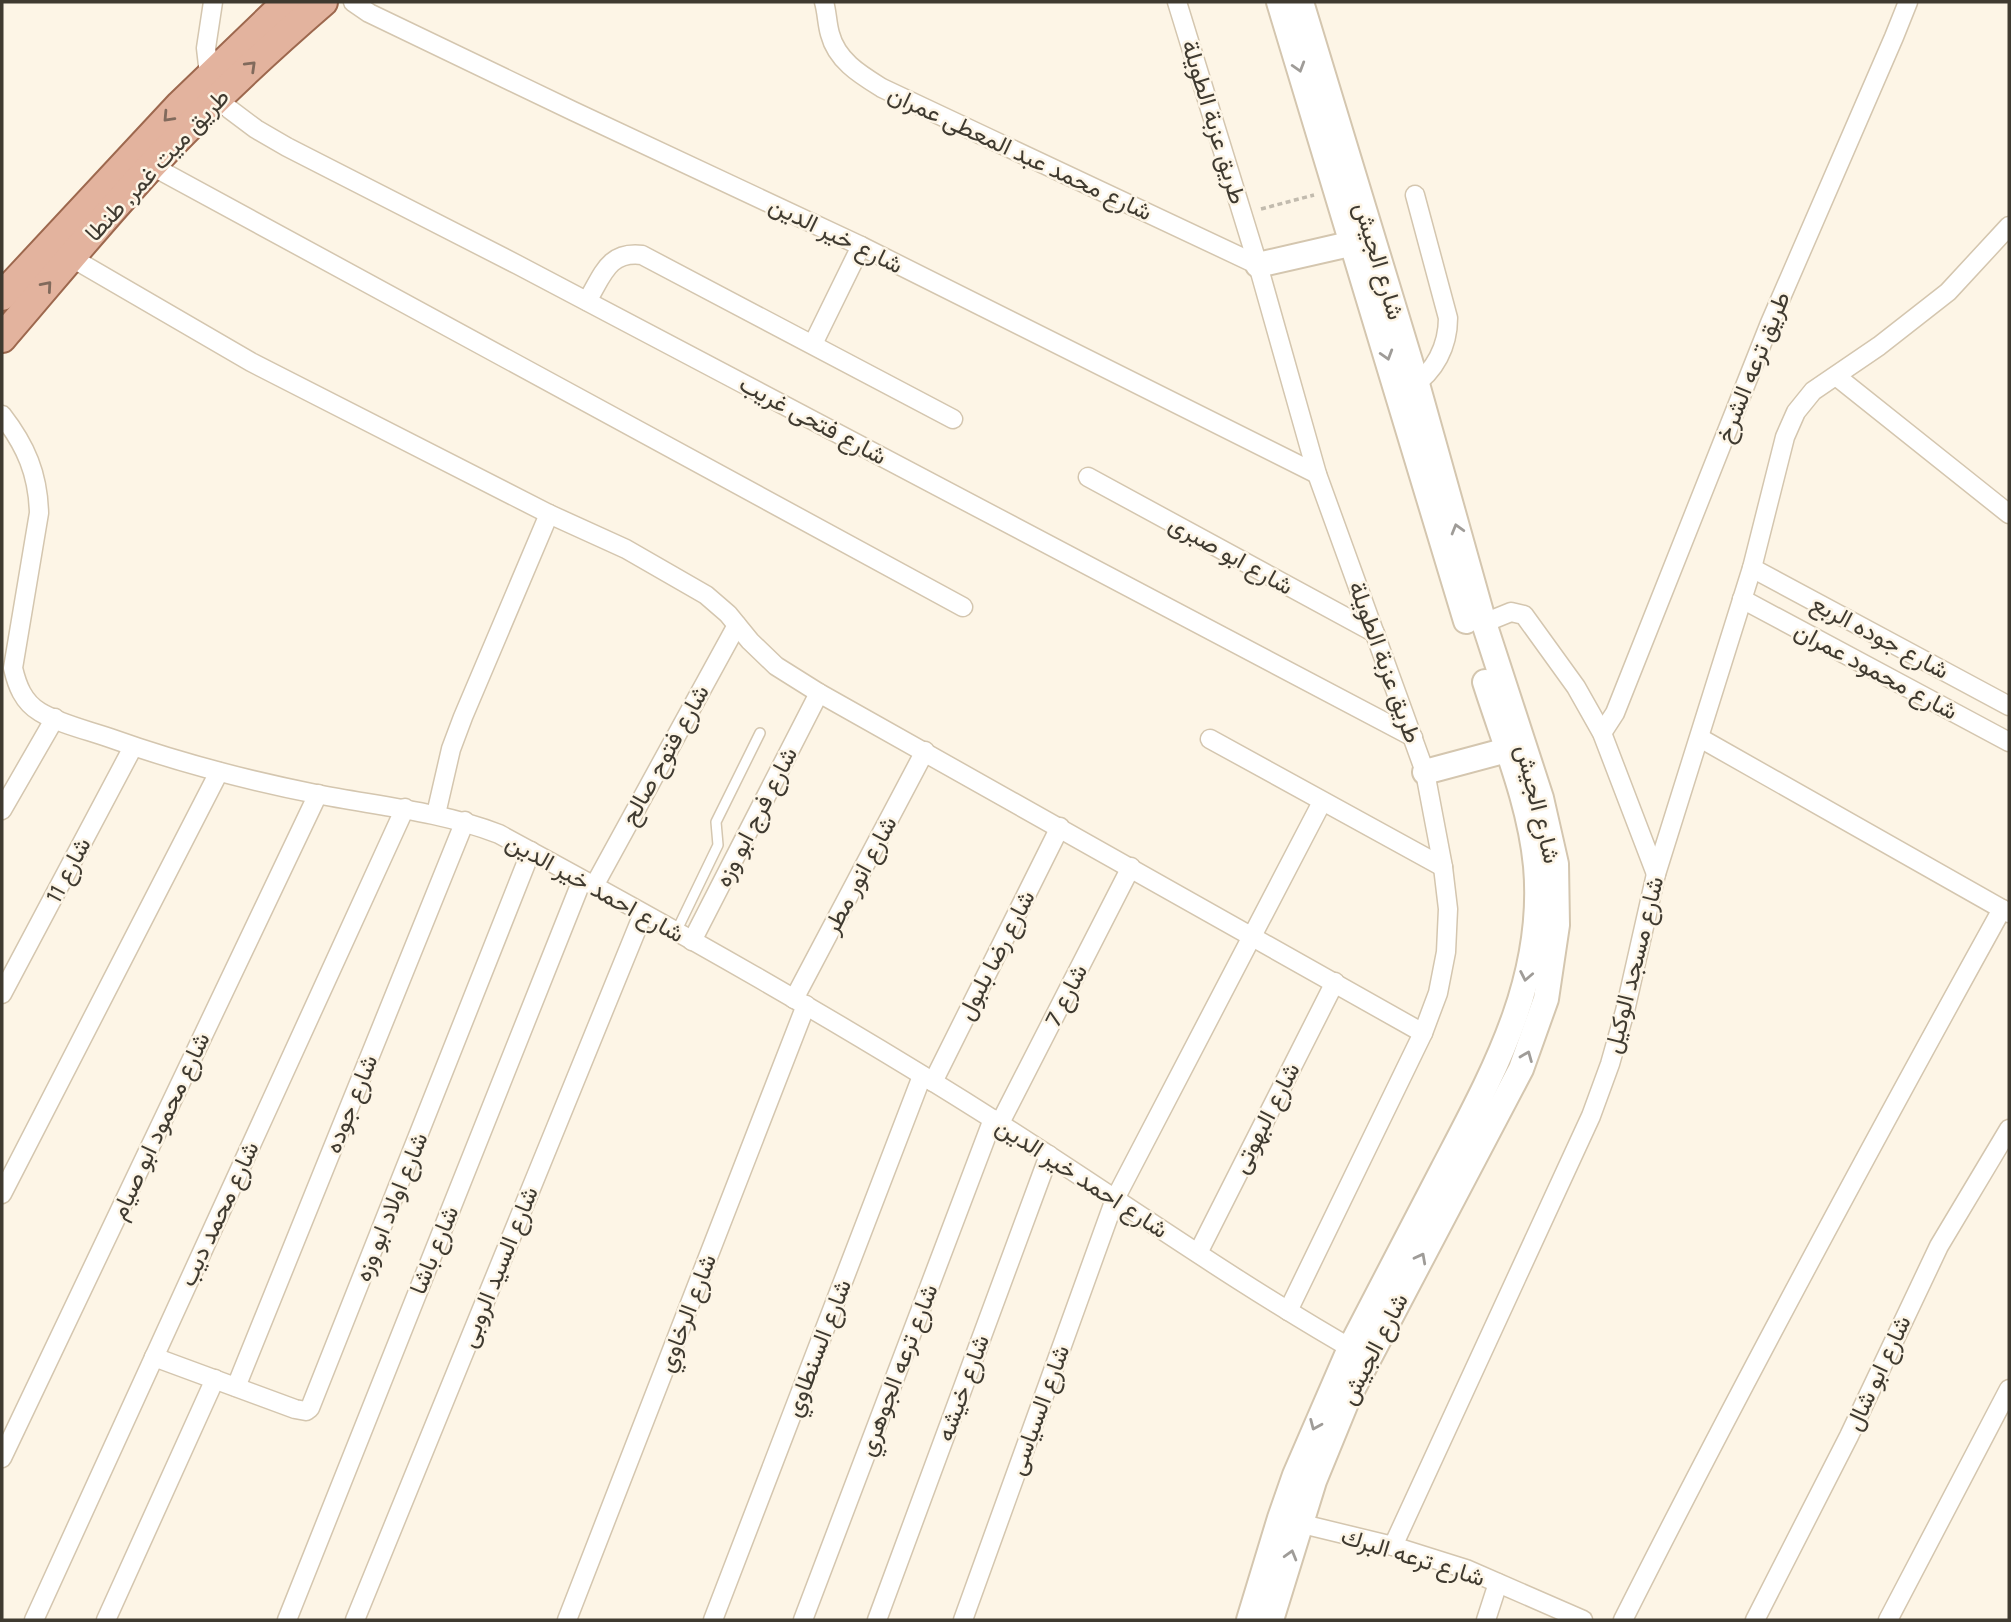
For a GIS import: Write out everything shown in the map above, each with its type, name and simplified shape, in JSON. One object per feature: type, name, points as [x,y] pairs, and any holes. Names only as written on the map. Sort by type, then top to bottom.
[{"type":"main road","name":"طريق ميت غمر, طنطا","points":[[2,338],[152,166],[213,87],[287,2]]},
{"type":"main road","name":"طريق ميت غمر, طنطا","points":[[2,296],[54,238],[213,87],[276,42],[323,2]]},
{"type":"main road","name":"شارع الجيش","points":[[1249,1620],[1290,1521],[1330,1439],[1359,1353],[1521,1069],[1546,999],[1546,925],[1556,864],[1541,798],[1408,389],[1353,243],[1279,2]]},
{"type":"main road","name":"شارع الجيش","points":[[1301,2],[1507,750],[1524,801],[1536,864],[1537,894],[1546,925]]},
{"type":"main road","points":[[1258,265],[1353,243]]},
{"type":"main road","points":[[1425,772],[1507,750]]},
{"type":"main road","name":"شارع الجيش","points":[[1271,1620],[1290,1521]]},
{"type":"street","points":[[213,2],[206,48],[213,87]]},
{"type":"street","name":"شارع خير الدين","points":[[353,2],[369,13],[561,106],[861,246],[1317,474]]},
{"type":"street","name":"شارع محمد عبد المعطى عمران","points":[[824,2],[830,37],[841,58],[882,88],[1258,265]]},
{"type":"street","name":"طريق عزبة الطويلة","points":[[1177,2],[1258,265],[1317,474],[1425,772],[1448,909],[1446,952],[1438,993],[1423,1033],[1288,1311]]},
{"type":"street","name":"طريق ترعه الشرخ","points":[[1602,733],[1615,713],[1770,323],[1908,2]]},
{"type":"street","name":"شارع فتحى غريب","points":[[213,87],[256,129],[287,148],[587,301],[1413,737]]},
{"type":"street","points":[[152,166],[963,607]]},
{"type":"street","points":[[1408,389],[1444,349],[1448,334],[1448,318],[1415,195]]},
{"type":"street","name":"شارع مسجد الوكيل","points":[[1393,1546],[1591,1115],[1610,1064],[1625,1011],[1656,874],[1752,568],[1785,437],[1796,412],[1813,391],[1879,346],[1948,292],[2009,226]]},
{"type":"street","points":[[813,344],[861,246]]},
{"type":"street","points":[[587,301],[615,258],[627,253],[642,255],[953,419]]},
{"type":"street","points":[[72,258],[251,362],[549,514],[626,548],[706,595],[728,614],[776,666],[819,693],[1423,1033]]},
{"type":"street","points":[[1836,376],[2009,514]]},
{"type":"street","name":"شارع احمد خير الدين","points":[[2,415],[27,452],[38,492],[38,523],[8,667],[26,700],[39,711],[134,747],[219,772],[318,794],[436,814],[465,821],[499,834],[800,1002],[928,1079],[1288,1311],[1359,1353]]},
{"type":"street","name":"شارع ابو صبرى","points":[[1088,477],[1374,633]]},
{"type":"street","points":[[436,814],[451,749],[463,717],[549,514]]},
{"type":"street","name":"شارع جوده الربع","points":[[1752,568],[2009,706]]},
{"type":"street","name":"شارع محمود عمران","points":[[1742,599],[2009,742]]},
{"type":"street","points":[[1484,623],[1511,612],[1524,615],[1576,687],[1602,733],[1656,874]]},
{"type":"street","name":"شارع فتوح صالح","points":[[588,883],[737,625]]},
{"type":"street","name":"شارع فرج ابو وزه","points":[[692,942],[819,693]]},
{"type":"street","points":[[2,810],[55,718]]},
{"type":"street","points":[[1623,1620],[1760,1353],[2006,911],[1700,738]]},
{"type":"street","points":[[1210,739],[1443,867]]},
{"type":"street","name":"شارع 11","points":[[2,994],[134,747]]},
{"type":"street","name":"شارع انور مطر","points":[[800,1002],[925,751]]},
{"type":"street","points":[[2,1194],[219,772]]},
{"type":"street","name":"شارع محمود ابو صيام","points":[[2,1458],[318,794]]},
{"type":"street","name":"شارع السياسى","points":[[963,1620],[1115,1199],[1322,802]]},
{"type":"street","name":"شارع محمد ديب","points":[[34,1620],[405,808]]},
{"type":"street","name":"شارع جوده","points":[[236,1387],[465,821]]},
{"type":"street","name":"شارع رضا بلبول","points":[[928,1079],[1060,827]]},
{"type":"street","name":"شارع اولاد ابو وزه","points":[[154,1357],[301,1411],[306,1411],[313,1403],[531,851]]},
{"type":"street","name":"شارع 7","points":[[996,1121],[1131,867]]},
{"type":"street","name":"شارع باشا","points":[[287,1620],[588,883]]},
{"type":"street","name":"شارع السيد الروبى","points":[[355,1620],[642,914]]},
{"type":"street","name":"شارع البهوتى","points":[[1198,1253],[1335,982]]},
{"type":"street","name":"شارع الرخاوي","points":[[567,1620],[800,1002]]},
{"type":"street","name":"شارع السنطاوي","points":[[713,1620],[928,1079]]},
{"type":"street","name":"شارع ترعه الجوهري","points":[[803,1620],[996,1121]]},
{"type":"street","name":"شارع ابو شال","points":[[1755,1620],[1849,1436],[1939,1246],[2009,1129]]},
{"type":"street","name":"شارع خيشه","points":[[877,1620],[1049,1155]]},
{"type":"street","points":[[106,1620],[215,1379]]},
{"type":"street","points":[[1888,1620],[2009,1389]]},
{"type":"street","name":"شارع ترعه البرك","points":[[1290,1521],[1393,1546],[1466,1569],[1583,1620]]},
{"type":"street","points":[[1486,1620],[1498,1583]]},
{"type":"lane","points":[[675,932],[718,845],[716,822],[760,733]]},
{"type":"path","points":[[1242,215],[1336,188]]}]
